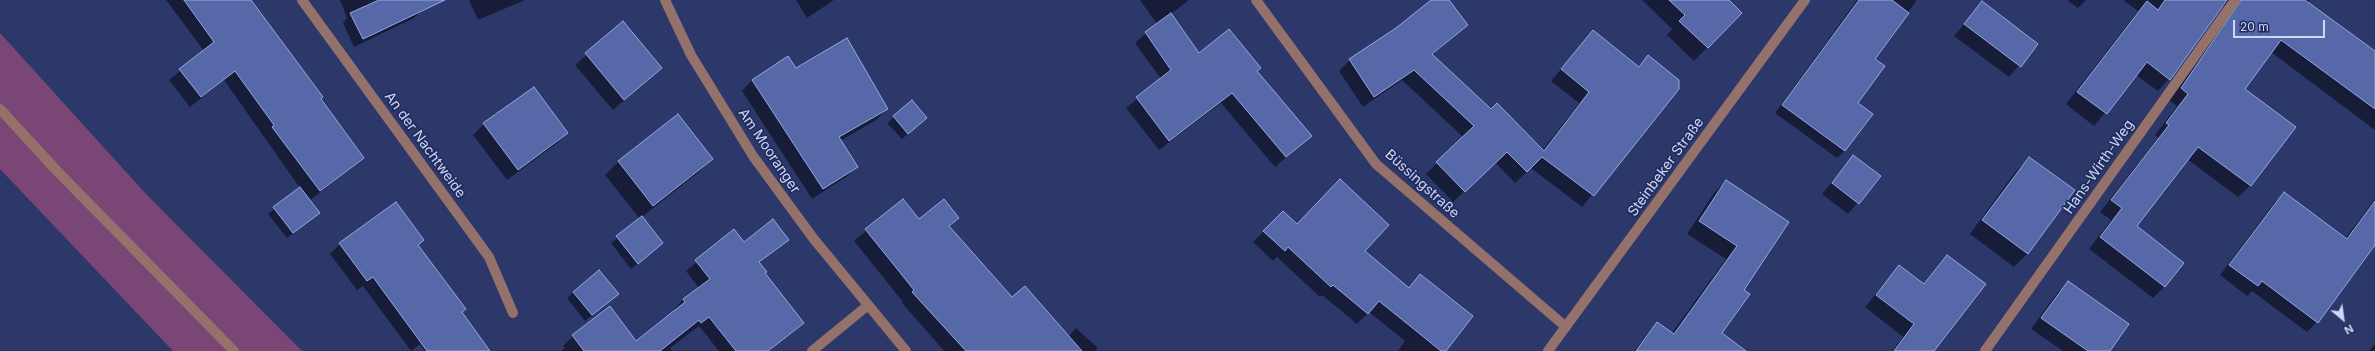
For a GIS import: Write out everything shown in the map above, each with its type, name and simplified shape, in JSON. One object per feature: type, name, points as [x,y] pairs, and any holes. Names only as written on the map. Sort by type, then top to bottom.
[{"type":"street","name":"An der Nachtweide","points":[[302,0],[490,257],[513,313]]},
{"type":"street","name":"Am Mooranger","points":[[665,0],[691,55],[753,156],[813,238],[867,306],[906,351]]},
{"type":"street","name":"Büssingstraße","points":[[1256,0],[1376,164],[1566,327]]},
{"type":"street","name":"Steinbeker Straße","points":[[1548,351],[1805,0]]},
{"type":"street","name":"Hans-Wirth-Weg","points":[[1985,351],[2235,0]]},
{"type":"street","points":[[0,109],[57,171],[234,351]]},
{"type":"street","points":[[812,351],[867,306]]},
{"type":"shaded area","points":[[0,33],[147,195],[302,351],[173,351],[0,169]]},
{"type":"building","points":[[184,0],[251,0],[323,97],[321,99],[364,158],[320,191],[272,127],[274,125],[235,71],[201,97],[179,69],[214,42]]},
{"type":"building","points":[[379,0],[445,0],[363,39],[350,13]]},
{"type":"building","points":[[1431,0],[1449,0],[1468,25],[1432,54],[1491,109],[1497,103],[1544,151],[1589,92],[1561,69],[1593,30],[1639,67],[1648,55],[1679,80],[1679,89],[1594,196],[1542,157],[1527,172],[1507,152],[1465,192],[1436,162],[1474,126],[1414,70],[1374,97],[1349,59],[1396,28]]},
{"type":"building","points":[[1669,0],[1729,0],[1742,13],[1708,48],[1679,21],[1685,15]]},
{"type":"building","points":[[1859,0],[1892,0],[1909,13],[1875,59],[1885,66],[1858,103],[1873,114],[1845,151],[1782,105]]},
{"type":"building","points":[[2165,0],[2227,0],[2170,80],[2147,62],[2107,114],[2077,92],[2147,1],[2158,10]]},
{"type":"building","points":[[2241,0],[2305,0],[2375,51],[2375,109],[2281,40],[2245,89],[2296,127],[2251,186],[2198,147],[2137,226],[2184,263],[2165,287],[2100,237],[2122,208],[2111,200],[2169,125],[2166,123],[2188,94],[2181,88]]},
{"type":"building","points":[[1982,1],[2038,44],[2021,67],[1964,24]]},
{"type":"building","points":[[1171,13],[1199,53],[1229,29],[1261,68],[1257,71],[1312,136],[1286,157],[1232,93],[1169,141],[1136,97],[1171,70],[1145,32]]},
{"type":"building","points":[[623,21],[662,68],[624,100],[585,53]]},
{"type":"building","points":[[847,38],[888,109],[839,137],[858,167],[823,189],[752,80],[788,56],[796,68]]},
{"type":"building","points":[[534,87],[568,133],[518,170],[483,123]]},
{"type":"building","points":[[912,100],[927,118],[908,134],[893,116]]},
{"type":"building","points":[[678,114],[713,159],[653,206],[618,161]]},
{"type":"building","points":[[1853,155],[1881,176],[1859,204],[1832,183]]},
{"type":"building","points":[[2029,157],[2075,190],[2028,254],[1982,220]]},
{"type":"building","points":[[1340,179],[1389,225],[1365,251],[1409,288],[1420,274],[1473,316],[1446,351],[1441,351],[1379,301],[1368,314],[1333,285],[1331,287],[1288,247],[1285,251],[1263,231],[1283,211],[1297,224]]},
{"type":"building","points":[[1726,180],[1789,222],[1744,290],[1750,294],[1722,333],[1746,351],[1636,351],[1657,322],[1674,334],[1737,246],[1699,221]]},
{"type":"building","points":[[300,187],[320,213],[293,233],[273,207]]},
{"type":"building","points":[[2284,192],[2347,239],[2375,201],[2375,245],[2318,323],[2262,281],[2258,286],[2229,265]]},
{"type":"building","points":[[903,199],[919,219],[944,199],[959,218],[949,226],[1012,297],[1025,286],[1082,351],[966,351],[912,292],[914,290],[865,229]]},
{"type":"building","points":[[396,202],[424,240],[418,245],[466,309],[462,312],[490,351],[427,351],[373,277],[367,281],[339,243]]},
{"type":"building","points":[[642,216],[663,243],[638,264],[616,236]]},
{"type":"building","points":[[773,219],[789,240],[759,262],[767,272],[765,273],[804,323],[768,351],[736,351],[709,317],[701,323],[699,320],[660,351],[584,351],[572,335],[610,306],[636,341],[685,302],[683,299],[710,279],[695,260],[734,229],[744,242]]},
{"type":"building","points":[[1947,255],[1986,284],[1934,351],[1894,351],[1914,324],[1876,295],[1899,265],[1924,284]]},
{"type":"building","points":[[599,270],[619,294],[592,315],[573,292]]},
{"type":"building","points":[[2068,281],[2129,324],[2110,351],[2088,351],[2041,318]]}]
